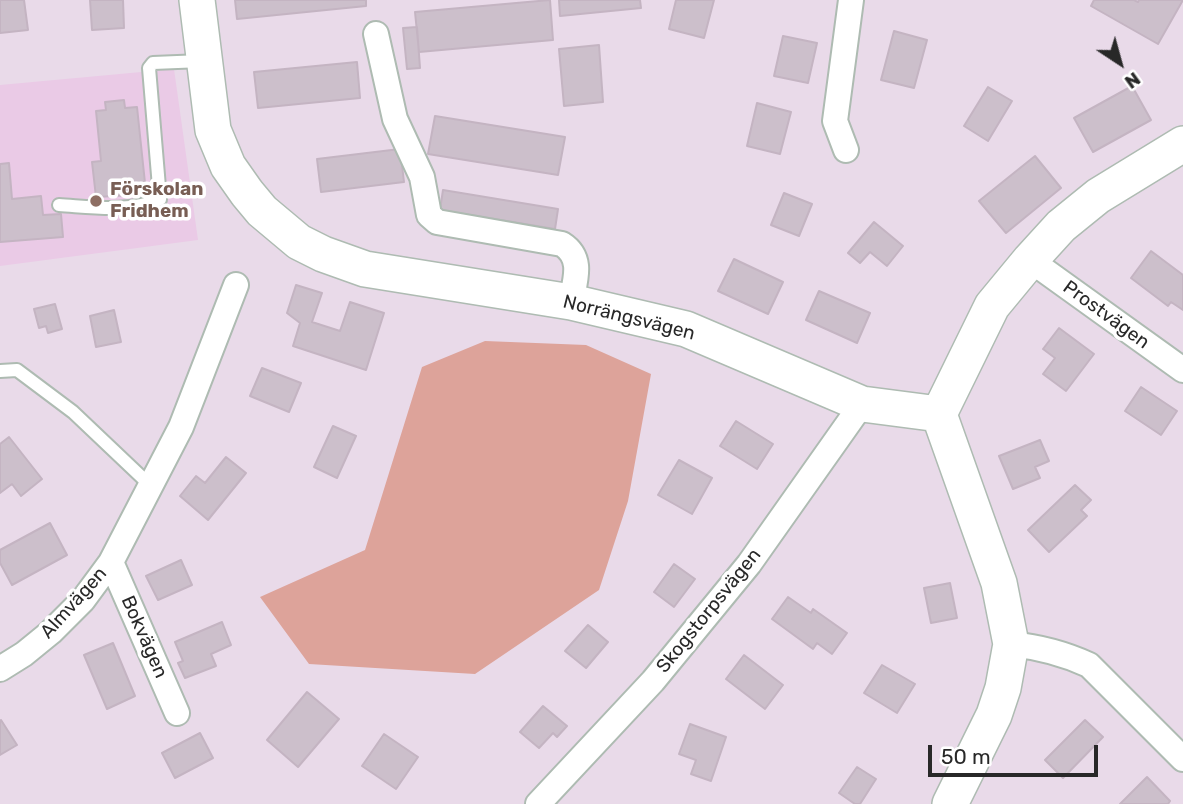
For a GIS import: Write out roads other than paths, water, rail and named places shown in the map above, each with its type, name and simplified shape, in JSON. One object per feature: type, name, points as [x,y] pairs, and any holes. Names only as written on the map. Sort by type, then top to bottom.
[{"type":"street","name":"Norrängsvägen","points":[[197,0],[213,130],[228,166],[262,211],[299,242],[365,269],[571,302],[686,329],[862,404],[939,414]]},
{"type":"street","points":[[846,150],[835,121],[851,0]]},
{"type":"street","points":[[376,34],[395,119],[422,177],[429,215],[437,222],[562,244],[570,249],[577,267],[571,302]]},
{"type":"street","points":[[950,804],[994,715],[1003,688],[1011,644],[999,583],[939,414],[992,306],[1030,260],[1061,226],[1098,196],[1183,144]]},
{"type":"street","name":"Prostvägen","points":[[1030,260],[1183,370]]},
{"type":"street","name":"Almvägen","points":[[0,669],[51,632],[82,600],[111,562],[181,427],[236,285]]},
{"type":"street","name":"Skogstorpsvägen","points":[[538,804],[653,681],[749,564],[862,404]]},
{"type":"street","name":"Bokvägen","points":[[111,562],[177,713]]},
{"type":"street","points":[[1011,644],[1043,648],[1089,665],[1183,760]]},
{"type":"lane","points":[[59,205],[117,208],[148,204],[160,199],[149,68],[153,63],[203,61]]},
{"type":"lane","points":[[0,371],[17,370],[73,412],[151,486]]},
{"type":"place","name":"Förskolan Fridhem","points":[[96,201]]}]
